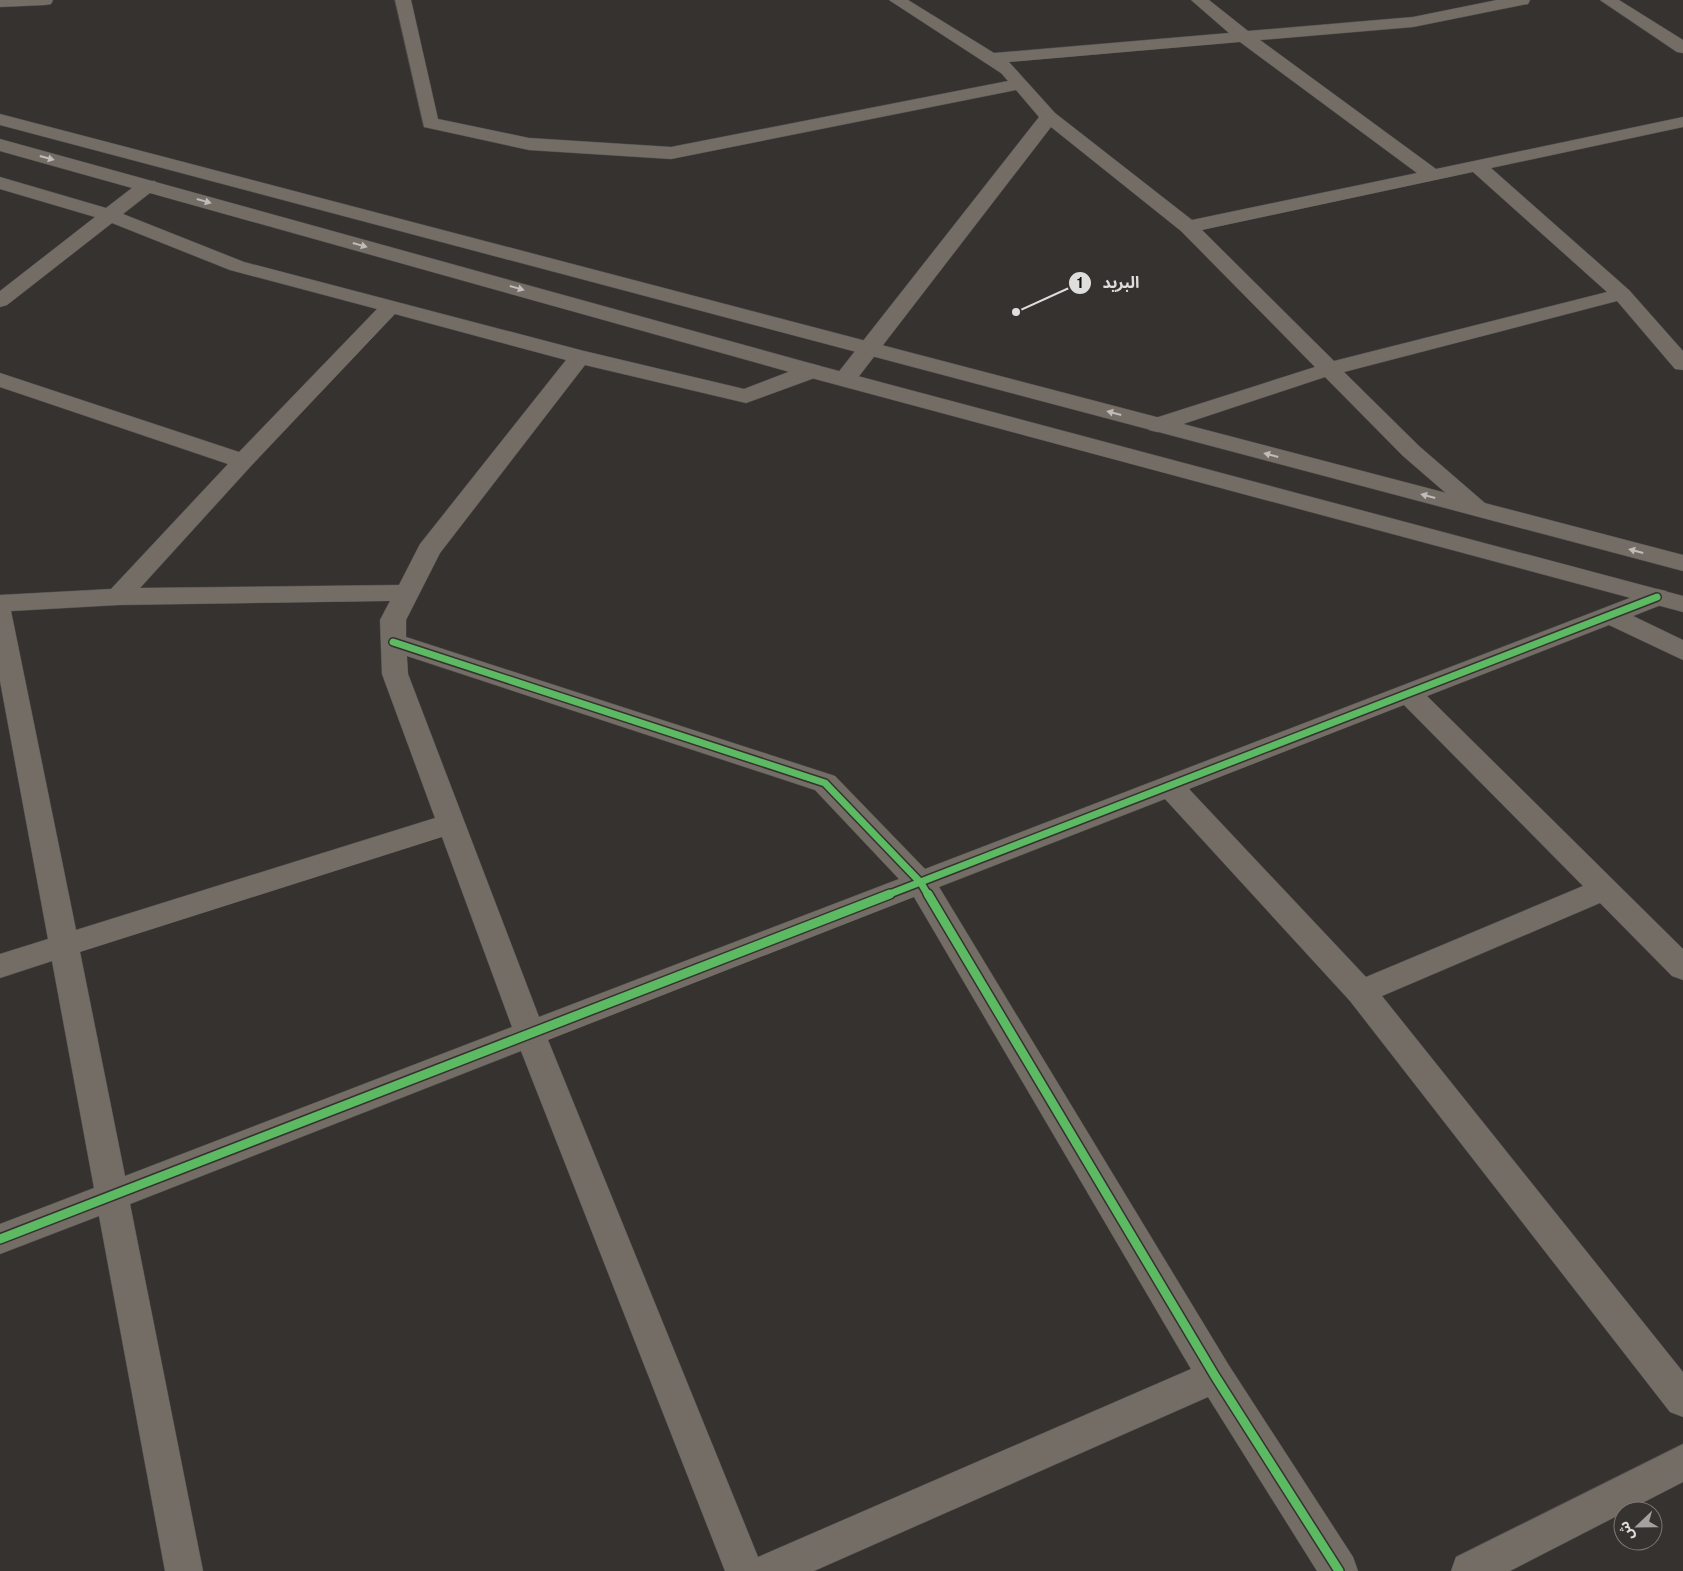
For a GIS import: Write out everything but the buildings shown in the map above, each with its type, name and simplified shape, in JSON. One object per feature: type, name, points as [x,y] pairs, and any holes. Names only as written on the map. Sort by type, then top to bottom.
[{"type":"main road","points":[[0,119],[1683,563]]},
{"type":"main road","points":[[0,145],[812,371],[1670,601]]},
{"type":"street","points":[[0,2],[45,0]]},
{"type":"street","points":[[403,0],[430,123],[529,144],[671,153],[1019,84]]},
{"type":"street","points":[[897,0],[1007,69],[1048,117],[1188,227],[1411,451],[1478,509]]},
{"type":"street","points":[[1199,0],[1244,37],[1432,175]]},
{"type":"street","points":[[989,59],[1413,22],[1522,0]]},
{"type":"street","points":[[1608,0],[1683,48]]},
{"type":"street","points":[[845,379],[1048,117]]},
{"type":"street","points":[[1188,227],[1683,122]]},
{"type":"street","points":[[1477,166],[1622,294],[1683,364]]},
{"type":"street","points":[[0,183],[109,215],[237,266],[580,357],[746,396],[812,371]]},
{"type":"street","points":[[0,301],[148,185]]},
{"type":"street","points":[[1158,425],[1329,369],[1622,294]]},
{"type":"street","points":[[118,597],[243,461],[391,307]]},
{"type":"street","points":[[580,357],[429,550],[393,620],[395,674],[530,1034],[744,1571]]},
{"type":"street","points":[[0,380],[243,461]]},
{"type":"street","points":[[0,603],[118,597],[407,593]]},
{"type":"street","points":[[0,1239],[1610,615],[1670,601]]},
{"type":"street","points":[[0,612],[184,1571]]},
{"type":"street","points":[[1610,615],[1683,651]]},
{"type":"street","points":[[393,642],[824,782],[921,882],[1215,1376],[1339,1571]]},
{"type":"street","points":[[1408,694],[1683,968]]},
{"type":"street","points":[[1170,786],[1360,992],[1683,1400]]},
{"type":"street","points":[[0,966],[452,823]]},
{"type":"street","points":[[1360,992],[1604,889]]},
{"type":"street","points":[[770,1571],[1215,1376]]},
{"type":"street","points":[[1470,1571],[1683,1462]]},
{"type":"cycle path","points":[[0,1239],[1657,597]]},
{"type":"cycle path","points":[[393,642],[825,783],[921,883],[1215,1376],[1339,1571]]},
{"type":"place","name":"البريد","points":[[1016,312]]}]
